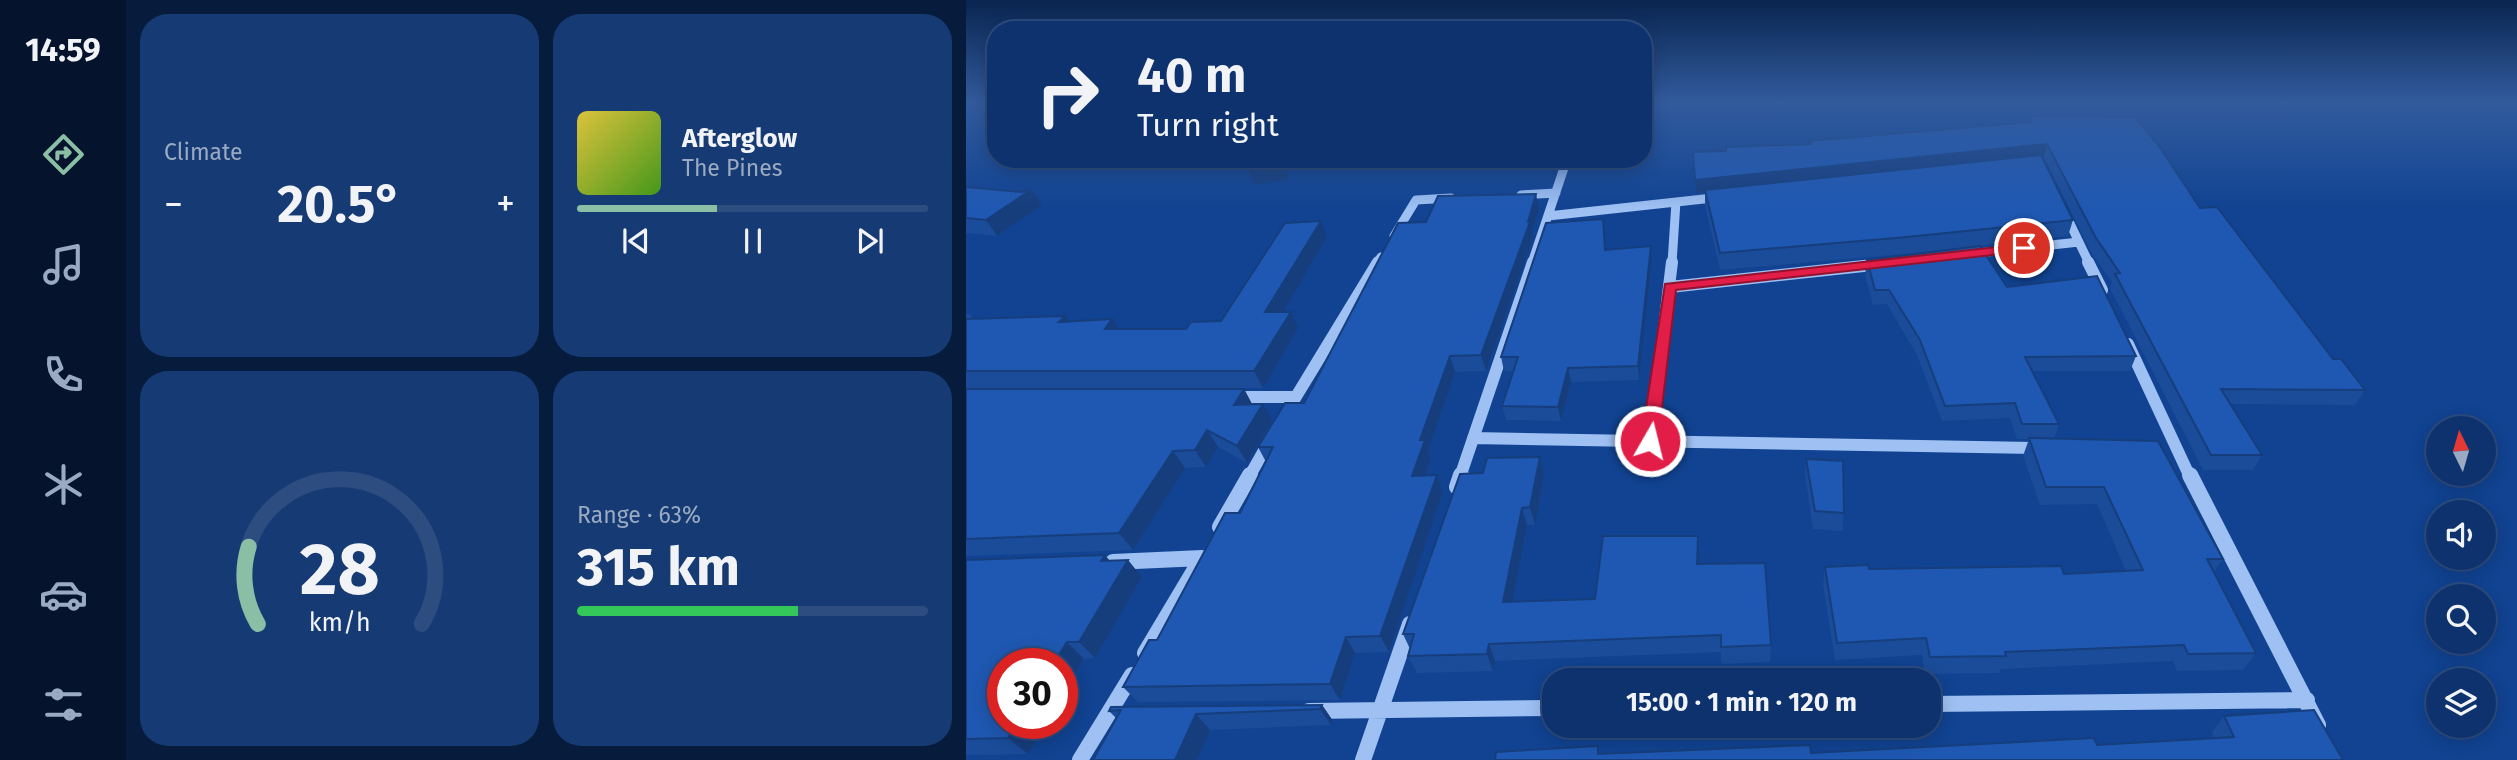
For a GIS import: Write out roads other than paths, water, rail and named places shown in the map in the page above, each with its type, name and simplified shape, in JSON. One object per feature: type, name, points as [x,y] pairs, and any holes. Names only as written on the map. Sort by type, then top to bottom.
[{"type":"street","points":[[1451,503],[1564,168]]},
{"type":"street","points":[[1514,195],[1556,193]]},
{"type":"street","points":[[1548,216],[1730,196]]},
{"type":"street","points":[[2057,197],[2108,303]]},
{"type":"street","points":[[1080,760],[1295,397],[1416,200],[1458,198]]},
{"type":"street","points":[[1650,441],[1670,287],[1676,202]]},
{"type":"street","points":[[1956,255],[2079,242]]},
{"type":"street","points":[[1670,287],[1888,263]]},
{"type":"street","points":[[2120,328],[2171,450],[2205,508],[2307,700],[2323,736]]},
{"type":"street","points":[[1213,397],[1295,397]]},
{"type":"street","points":[[1473,438],[2053,448]]},
{"type":"street","points":[[1093,563],[1209,546]]},
{"type":"street","points":[[1363,760],[1416,607]]},
{"type":"street","points":[[1941,704],[2307,700]]},
{"type":"street","points":[[1286,711],[1542,708]]},
{"type":"street","points":[[1109,713],[1136,713]]}]
